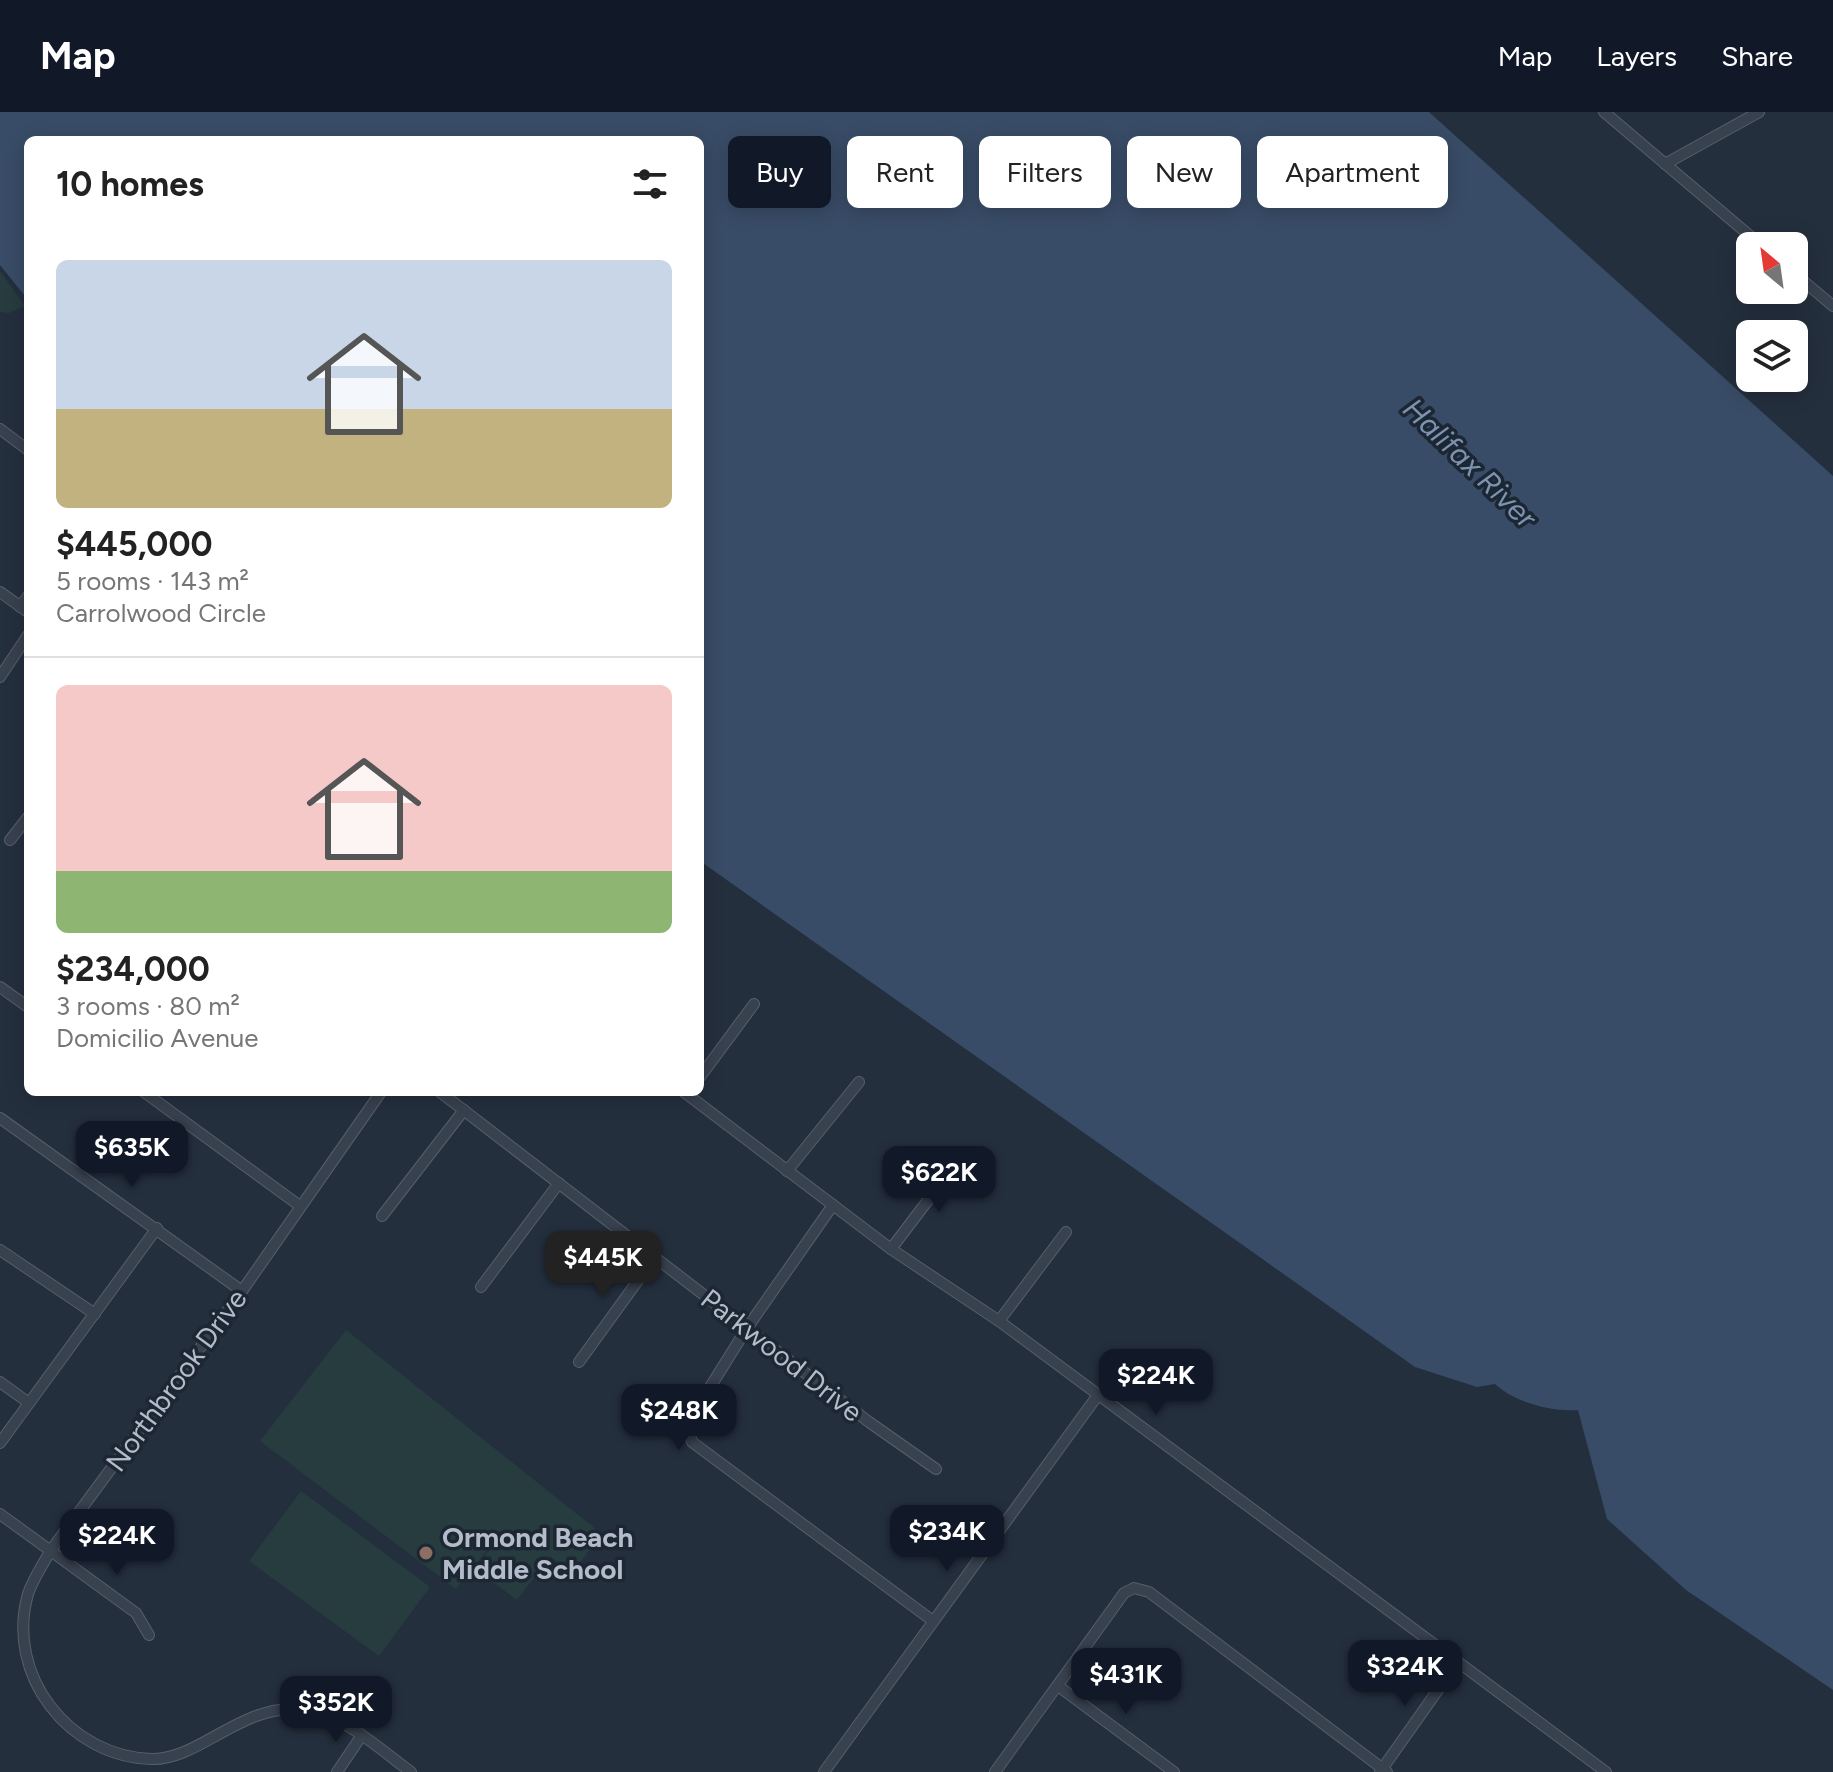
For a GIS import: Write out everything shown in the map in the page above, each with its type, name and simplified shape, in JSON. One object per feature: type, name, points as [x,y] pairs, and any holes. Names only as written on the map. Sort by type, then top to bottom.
[{"type":"street","points":[[1604,112],[1745,232]]},
{"type":"street","points":[[1665,164],[1759,112]]},
{"type":"street","points":[[1808,285],[1833,306]]},
{"type":"street","points":[[0,429],[24,447]]},
{"type":"street","points":[[0,592],[24,609]]},
{"type":"street","points":[[0,677],[24,641]]},
{"type":"street","points":[[10,840],[24,822]]},
{"type":"street","points":[[0,987],[24,1004]]},
{"type":"street","points":[[704,1072],[754,1004]]},
{"type":"street","points":[[787,1171],[859,1082]]},
{"type":"street","points":[[150,1096],[300,1206]]},
{"type":"street","name":"Northbrook Drive","points":[[154,1759],[100,1747],[64,1723],[30,1675],[24,1621],[29,1592],[51,1550],[242,1291],[378,1096]]},
{"type":"street","name":"Parkwood Drive","points":[[445,1096],[936,1469]]},
{"type":"street","points":[[691,1096],[891,1249],[999,1321],[1606,1772]]},
{"type":"street","points":[[382,1216],[464,1110]]},
{"type":"street","points":[[0,1118],[242,1291]]},
{"type":"street","points":[[891,1249],[960,1158]]},
{"type":"street","points":[[481,1287],[559,1183]]},
{"type":"street","points":[[833,1205],[688,1419],[692,1442],[933,1621]]},
{"type":"street","points":[[0,1443],[157,1228]]},
{"type":"street","points":[[999,1321],[1066,1232]]},
{"type":"street","points":[[0,1250],[95,1314]]},
{"type":"street","points":[[579,1362],[655,1257]]},
{"type":"street","points":[[0,1382],[29,1403]]},
{"type":"street","points":[[824,1772],[1098,1395]]},
{"type":"street","points":[[0,1514],[136,1613],[149,1635]]},
{"type":"street","points":[[995,1772],[1124,1593],[1134,1588],[1149,1592],[1383,1771],[1457,1663]]},
{"type":"street","points":[[1058,1686],[1174,1772]]},
{"type":"street","points":[[155,1772],[154,1759],[178,1753],[252,1716],[295,1709],[327,1715],[362,1735],[411,1772]]},
{"type":"street","points":[[337,1772],[362,1735]]},
{"type":"green space","points":[[0,271],[24,306],[9,313],[0,312]]},
{"type":"green space","points":[[346,1330],[602,1534],[572,1573],[550,1556],[517,1600],[475,1569],[509,1523],[456,1589],[260,1441]]},
{"type":"green space","points":[[301,1491],[430,1587],[379,1656],[249,1561]]},
{"type":"water","name":"Halifax River","points":[[0,112],[1429,112],[1736,389],[1736,392],[1740,392],[1833,476],[1833,1690],[1686,1590],[1607,1519],[1578,1410],[1534,1404],[1512,1396],[1495,1384],[1477,1387],[1415,1367],[704,864],[704,136],[24,136],[24,295],[0,265]]},
{"type":"place","name":"Ormond Beach Middle School","points":[[426,1553]]}]
